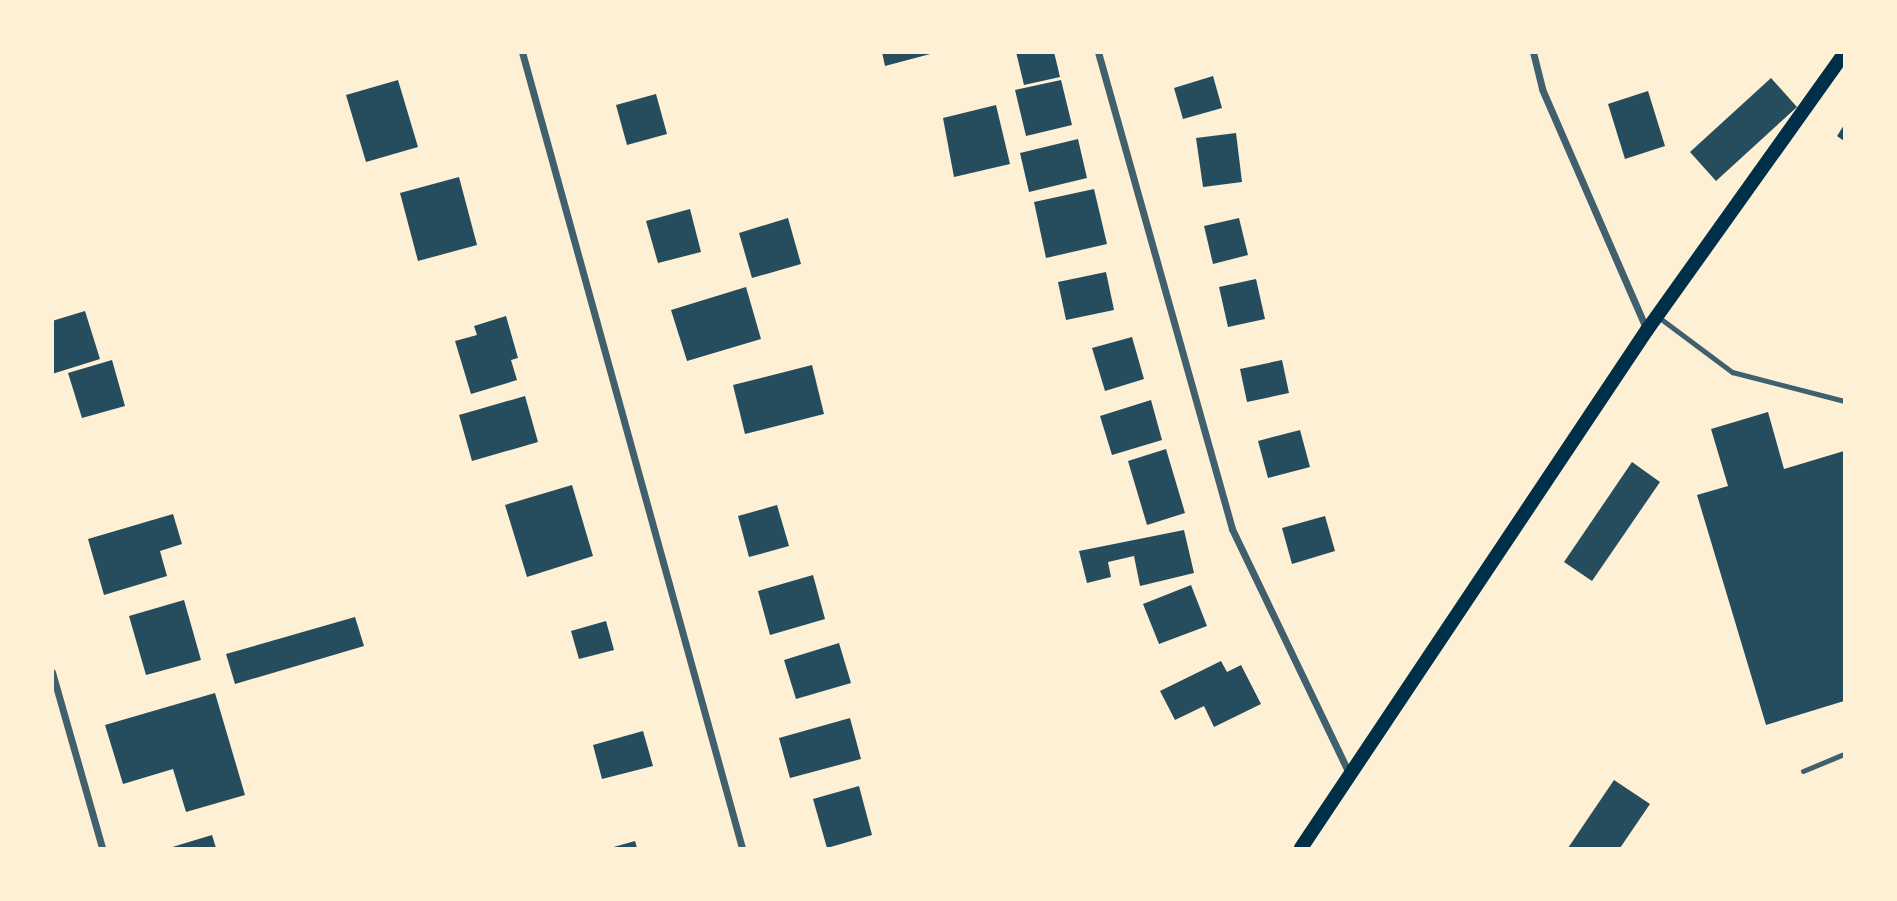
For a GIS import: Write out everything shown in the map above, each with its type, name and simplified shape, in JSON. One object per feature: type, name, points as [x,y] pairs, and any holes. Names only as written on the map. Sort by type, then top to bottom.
[{"type":"main road","points":[[1301,849],[1657,315],[1844,54]]},
{"type":"street","points":[[522,52],[742,849]]},
{"type":"street","points":[[1098,52],[1231,530],[1350,775]]},
{"type":"street","points":[[1533,52],[1542,89],[1647,330]]},
{"type":"street","points":[[52,672],[102,849]]},
{"type":"lane","points":[[1657,315],[1732,372],[1844,401]]},
{"type":"lane","points":[[1802,771],[1844,754]]},
{"type":"building","points":[[882,52],[934,52],[934,53],[885,66]]},
{"type":"building","points":[[1016,52],[1054,52],[1060,77],[1024,85]]},
{"type":"building","points":[[1213,76],[1222,108],[1183,119],[1174,88]]},
{"type":"building","points":[[1771,78],[1797,107],[1716,181],[1690,152]]},
{"type":"building","points":[[398,80],[418,147],[366,162],[346,95]]},
{"type":"building","points":[[1061,80],[1072,125],[1026,136],[1015,90]]},
{"type":"building","points":[[1648,91],[1665,146],[1625,159],[1608,104]]},
{"type":"building","points":[[656,94],[667,134],[627,145],[616,105]]},
{"type":"building","points":[[996,105],[1010,164],[954,177],[943,118]]},
{"type":"building","points":[[1844,125],[1844,141],[1837,136]]},
{"type":"building","points":[[1236,133],[1242,182],[1203,187],[1196,138]]},
{"type":"building","points":[[1078,139],[1087,178],[1029,192],[1020,153]]},
{"type":"building","points":[[459,177],[477,245],[418,261],[400,193]]},
{"type":"building","points":[[1094,189],[1107,244],[1046,258],[1034,202]]},
{"type":"building","points":[[690,209],[701,252],[658,263],[646,221]]},
{"type":"building","points":[[788,218],[801,264],[752,278],[739,233]]},
{"type":"building","points":[[1239,218],[1248,255],[1213,264],[1204,226]]},
{"type":"building","points":[[1106,272],[1114,310],[1066,320],[1058,282]]},
{"type":"building","points":[[1256,279],[1265,319],[1228,327],[1219,287]]},
{"type":"building","points":[[746,287],[761,339],[687,361],[671,310]]},
{"type":"building","points":[[85,311],[100,359],[52,374],[52,321]]},
{"type":"building","points":[[506,316],[518,358],[511,360],[517,380],[471,394],[455,341],[477,335],[474,326]]},
{"type":"building","points":[[1132,337],[1144,379],[1105,391],[1092,348]]},
{"type":"building","points":[[112,360],[125,406],[82,418],[68,373]]},
{"type":"building","points":[[1282,360],[1289,393],[1247,402],[1240,369]]},
{"type":"building","points":[[812,365],[824,414],[745,434],[733,385]]},
{"type":"building","points":[[525,396],[538,442],[472,461],[459,415]]},
{"type":"building","points":[[1151,400],[1162,440],[1112,455],[1100,416]]},
{"type":"building","points":[[1768,412],[1784,469],[1844,451],[1844,701],[1766,725],[1697,495],[1728,486],[1711,429]]},
{"type":"building","points":[[1300,430],[1310,467],[1268,478],[1258,441]]},
{"type":"building","points":[[1166,449],[1185,513],[1147,525],[1128,461]]},
{"type":"building","points":[[1632,462],[1660,482],[1592,581],[1564,562]]},
{"type":"building","points":[[572,485],[593,556],[527,577],[505,505]]},
{"type":"building","points":[[777,505],[789,546],[749,557],[738,516]]},
{"type":"building","points":[[173,514],[182,544],[160,551],[167,576],[104,595],[88,539]]},
{"type":"building","points":[[1325,516],[1335,551],[1292,564],[1282,528]]},
{"type":"building","points":[[1184,530],[1194,573],[1140,586],[1134,556],[1108,562],[1111,577],[1087,583],[1079,551]]},
{"type":"building","points":[[813,575],[825,619],[770,635],[758,591]]},
{"type":"building","points":[[1191,585],[1207,626],[1159,644],[1143,604]]},
{"type":"building","points":[[184,600],[201,660],[146,675],[129,616]]},
{"type":"building","points":[[355,617],[364,646],[235,684],[226,654]]},
{"type":"building","points":[[606,621],[614,650],[579,659],[571,631]]},
{"type":"building","points":[[839,643],[851,683],[796,699],[784,660]]},
{"type":"building","points":[[1221,661],[1227,672],[1241,665],[1261,704],[1214,727],[1204,706],[1175,720],[1160,691]]},
{"type":"building","points":[[215,693],[245,795],[186,812],[173,769],[123,784],[105,725]]},
{"type":"building","points":[[850,718],[861,759],[790,778],[779,738]]},
{"type":"building","points":[[643,731],[653,766],[602,779],[593,745]]},
{"type":"building","points":[[1614,780],[1650,804],[1620,848],[1568,848]]},
{"type":"building","points":[[859,786],[872,835],[827,848],[813,799]]},
{"type":"building","points":[[212,835],[216,848],[169,848]]},
{"type":"building","points":[[635,841],[637,848],[610,848]]}]
